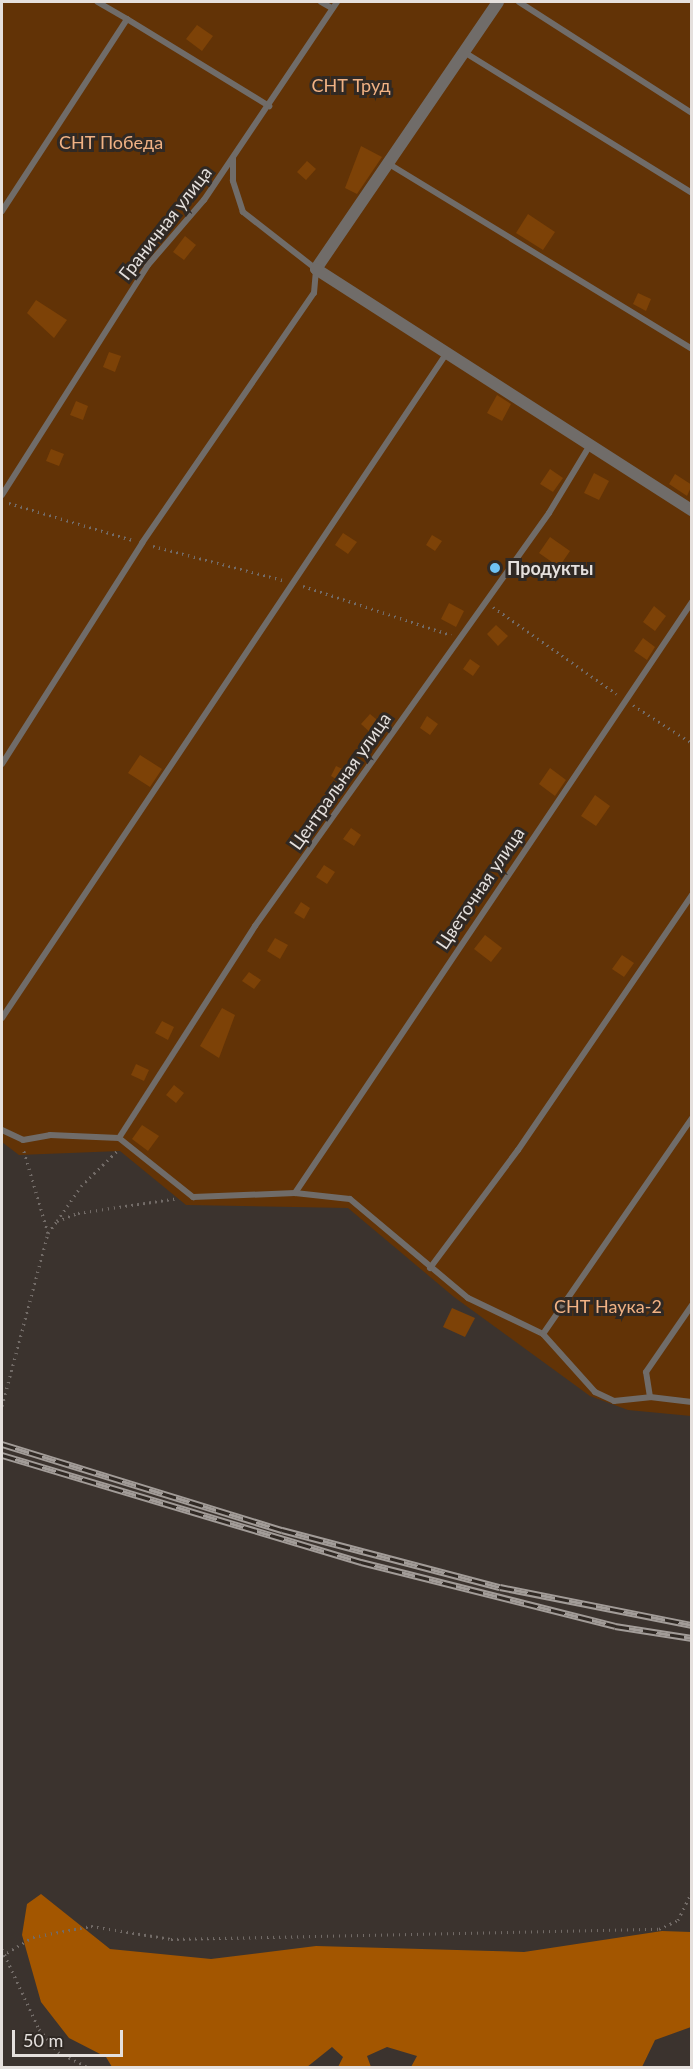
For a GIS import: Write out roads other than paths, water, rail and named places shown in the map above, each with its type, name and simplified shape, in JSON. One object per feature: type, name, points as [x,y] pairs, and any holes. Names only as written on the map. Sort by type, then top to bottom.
[{"type":"street","points":[[498,2],[390,164],[316,269],[692,510]]},
{"type":"lane","points":[[98,2],[268,106]]},
{"type":"lane","points":[[321,2],[332,8]]},
{"type":"lane","name":"Граничная улица","points":[[2,495],[148,266],[233,158],[337,2]]},
{"type":"lane","points":[[519,2],[692,113]]},
{"type":"lane","points":[[2,210],[127,19]]},
{"type":"lane","points":[[464,52],[692,194]]},
{"type":"lane","points":[[2,764],[142,543],[314,293],[316,269],[243,212],[232,181],[233,158]]},
{"type":"lane","points":[[390,164],[692,349]]},
{"type":"lane","points":[[2,1018],[262,621],[332,528],[446,354]]},
{"type":"lane","name":"Центральная улица","points":[[119,1138],[255,926],[486,602],[590,445]]},
{"type":"lane","name":"Цветочная улица","points":[[295,1193],[692,602]]},
{"type":"lane","points":[[430,1268],[518,1150],[692,895]]},
{"type":"lane","points":[[543,1334],[692,1118]]},
{"type":"lane","points":[[2,1130],[23,1140],[50,1135],[119,1138],[193,1197],[295,1193],[350,1199],[468,1298],[543,1334],[595,1392],[614,1401],[650,1397],[692,1402]]},
{"type":"lane","points":[[650,1397],[646,1372],[692,1305]]},
{"type":"railway","points":[[2,1444],[282,1530],[500,1587],[692,1625]]},
{"type":"railway","points":[[2,1455],[361,1562],[615,1626],[692,1638]]},
{"type":"place","name":"Продукты","points":[[495,568]]},
{"type":"park label","name":"СНТ Труд","points":[[351,85]]},
{"type":"park label","name":"СНТ Победа","points":[[111,142]]},
{"type":"park label","name":"СНТ Наука-2","points":[[608,1306]]}]
